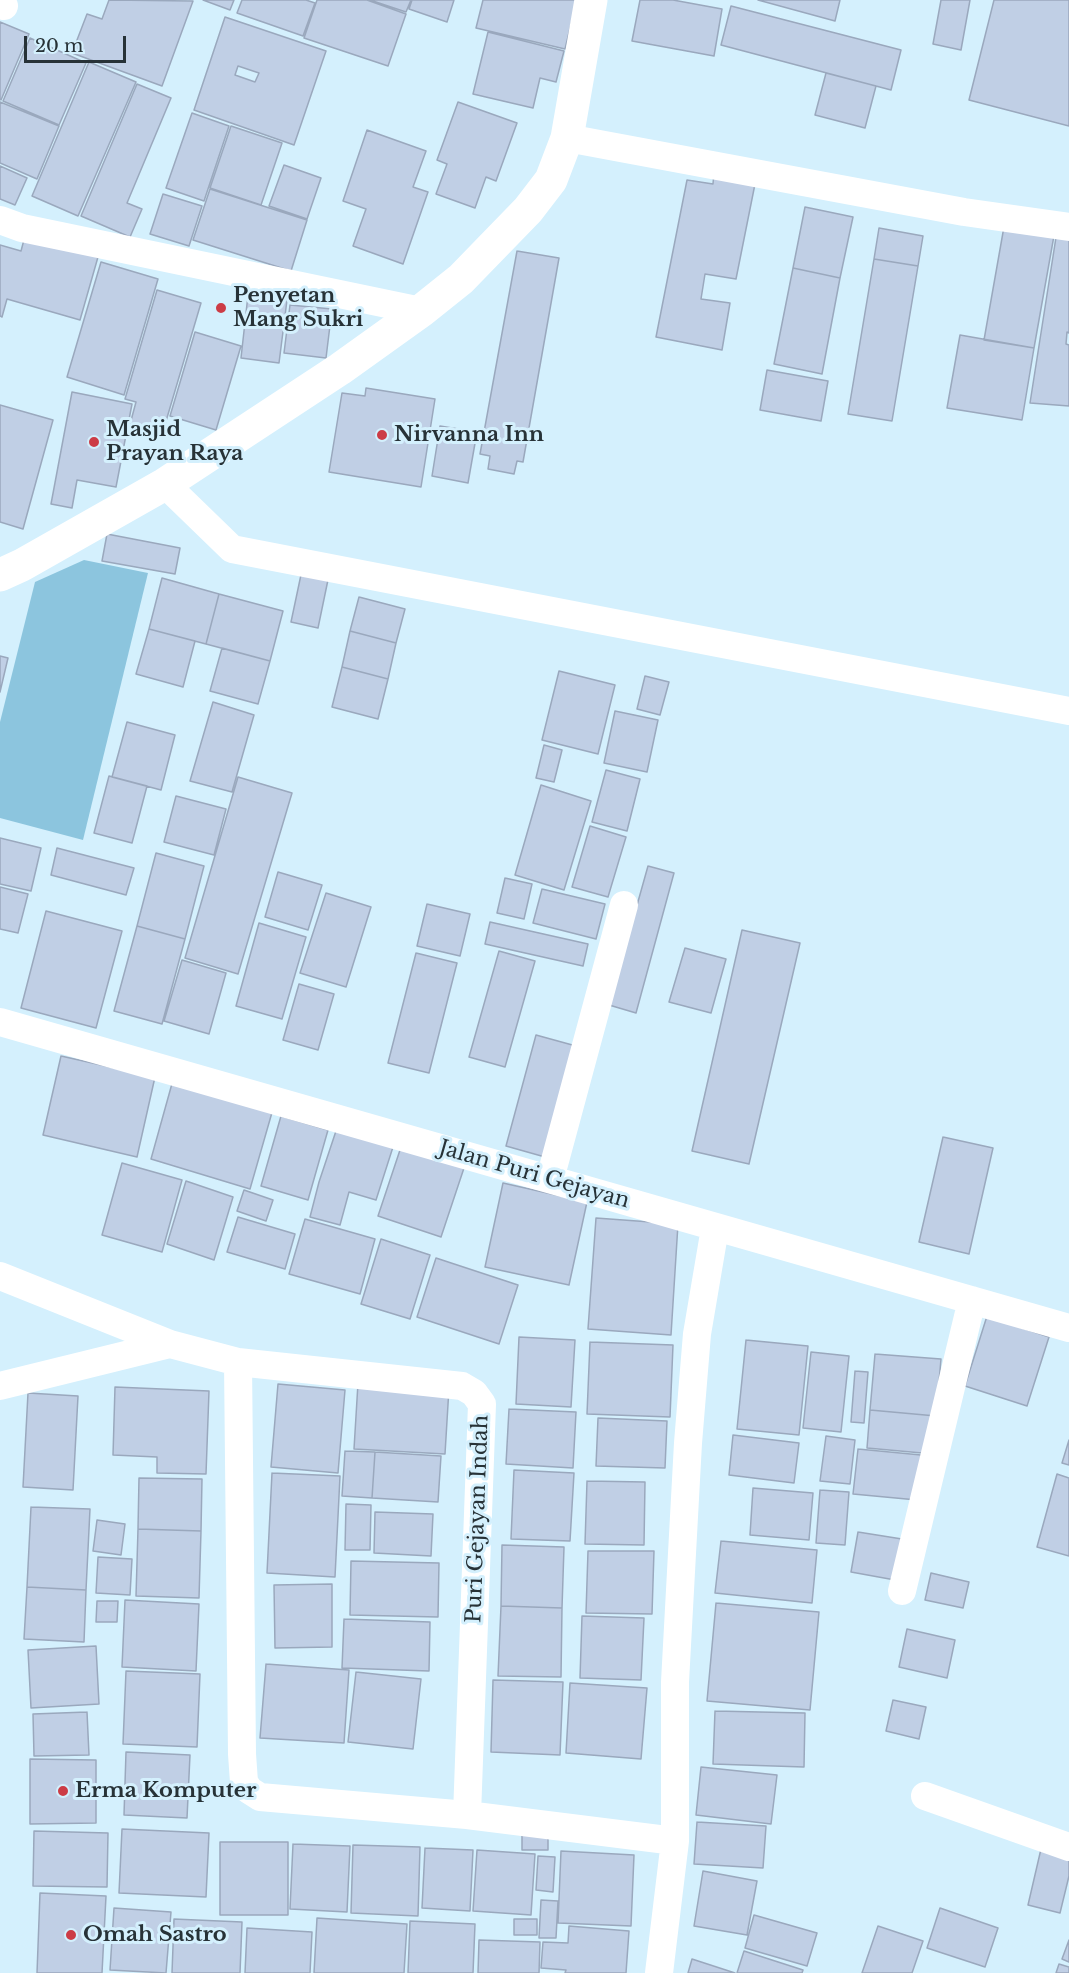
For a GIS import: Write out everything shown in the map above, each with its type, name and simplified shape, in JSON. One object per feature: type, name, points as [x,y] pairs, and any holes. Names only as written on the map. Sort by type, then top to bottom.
[{"type":"street","points":[[0,574],[22,565],[165,484],[340,369],[421,311],[461,279],[528,210],[551,180],[567,138],[591,0]]},
{"type":"street","points":[[567,138],[963,212],[1069,227]]},
{"type":"street","points":[[0,220],[22,228],[421,311]]},
{"type":"street","points":[[165,484],[232,549],[1069,711]]},
{"type":"street","points":[[550,1179],[624,905]]},
{"type":"street","name":"Jalan Puri Gejayan","points":[[1,1027],[550,1179],[1069,1328]]},
{"type":"street","points":[[659,1973],[675,1841],[675,1682],[688,1443],[697,1334],[715,1228]]},
{"type":"street","name":"Puri Gejayan Indah","points":[[0,1276],[170,1344],[238,1362],[462,1386],[474,1393],[482,1404],[467,1815]]},
{"type":"street","points":[[902,1591],[972,1300]]},
{"type":"street","name":"Puri Gejayan Indah","points":[[0,1386],[170,1344]]},
{"type":"street","points":[[238,1362],[242,1754],[244,1782],[249,1790],[260,1797],[467,1815],[675,1841]]},
{"type":"street","points":[[925,1796],[1069,1847]]},
{"type":"shaded area","points":[[84,560],[148,573],[83,840],[0,818],[0,722],[35,582]]},
{"type":"building","points":[[109,0],[193,1],[162,86],[72,53],[87,14],[102,19]]},
{"type":"building","points":[[203,0],[234,0],[230,10]]},
{"type":"building","points":[[242,0],[306,0],[315,3],[303,36],[237,13]]},
{"type":"building","points":[[317,0],[367,0],[406,14],[388,66],[304,38]]},
{"type":"building","points":[[370,0],[411,0],[406,12]]},
{"type":"building","points":[[412,0],[454,0],[447,22],[409,9]]},
{"type":"building","points":[[483,0],[577,0],[565,49],[476,28]]},
{"type":"building","points":[[640,0],[673,0],[722,9],[714,56],[632,41]]},
{"type":"building","points":[[758,0],[840,0],[835,21]]},
{"type":"building","points":[[941,0],[970,0],[961,50],[933,44]]},
{"type":"building","points":[[994,0],[1069,0],[1069,126],[969,100]]},
{"type":"building","points":[[731,6],[901,50],[891,90],[721,45]]},
{"type":"building","points":[[225,17],[326,51],[294,145],[194,110]],"holes":[[[238,66],[259,73],[255,82],[235,75]]]},
{"type":"building","points":[[0,22],[29,34],[1,100],[0,99]]},
{"type":"building","points":[[488,32],[564,51],[556,82],[540,78],[533,108],[473,94]]},
{"type":"building","points":[[30,38],[86,63],[59,125],[3,101]]},
{"type":"building","points":[[89,62],[136,82],[78,216],[32,196]]},
{"type":"building","points":[[826,73],[876,86],[865,128],[815,115]]},
{"type":"building","points":[[137,84],[171,98],[127,203],[142,209],[130,237],[81,216]]},
{"type":"building","points":[[0,102],[59,126],[37,179],[0,163]]},
{"type":"building","points":[[458,102],[517,123],[496,181],[486,177],[475,208],[436,194],[447,164],[437,160]]},
{"type":"building","points":[[192,113],[229,126],[204,201],[166,188]]},
{"type":"building","points":[[231,126],[282,143],[261,205],[210,188]]},
{"type":"building","points":[[367,130],[426,151],[413,187],[428,192],[403,264],[353,246],[366,209],[343,201]]},
{"type":"building","points":[[284,165],[321,178],[307,219],[269,206]]},
{"type":"building","points":[[0,166],[27,178],[15,205],[0,199]]},
{"type":"building","points":[[714,172],[756,179],[736,279],[705,274],[701,299],[730,303],[722,350],[656,337],[687,180],[713,184]]},
{"type":"building","points":[[210,189],[307,220],[291,271],[193,240]]},
{"type":"building","points":[[163,194],[202,206],[189,246],[150,234]]},
{"type":"building","points":[[805,207],[853,217],[840,278],[793,268]]},
{"type":"building","points":[[1005,221],[1055,230],[1034,348],[984,340]]},
{"type":"building","points":[[879,228],[923,236],[918,266],[874,259]]},
{"type":"building","points":[[1057,231],[1069,233],[1069,333],[1067,332],[1066,344],[1069,345],[1069,406],[1030,403]]},
{"type":"building","points":[[25,236],[98,257],[80,320],[7,299],[2,317],[0,316],[0,245],[21,251]]},
{"type":"building","points":[[517,251],[559,258],[523,462],[517,461],[514,474],[488,469],[490,456],[480,454]]},
{"type":"building","points":[[874,259],[918,266],[892,421],[848,414]]},
{"type":"building","points":[[101,262],[158,279],[124,395],[67,377]]},
{"type":"building","points":[[793,268],[840,278],[822,374],[774,364]]},
{"type":"building","points":[[157,290],[201,303],[161,438],[129,428],[136,402],[125,399]]},
{"type":"building","points":[[248,295],[287,300],[279,363],[241,358]]},
{"type":"building","points":[[290,305],[332,309],[326,358],[284,353]]},
{"type":"building","points":[[195,332],[241,346],[216,430],[170,416]]},
{"type":"building","points":[[960,335],[1034,348],[1022,420],[947,408]]},
{"type":"building","points":[[767,370],[828,381],[821,421],[760,410]]},
{"type":"building","name":"Nirvanna Inn","points":[[366,388],[435,399],[421,487],[329,472],[342,393],[365,396]]},
{"type":"building","name":"Masjid Prayan Raya","points":[[72,392],[132,404],[116,487],[77,480],[72,508],[51,504]]},
{"type":"building","points":[[0,405],[53,420],[23,529],[0,522]]},
{"type":"building","points":[[440,426],[477,432],[468,483],[432,476]]},
{"type":"building","points":[[107,534],[180,548],[175,574],[102,561]]},
{"type":"building","points":[[302,570],[329,575],[318,628],[291,622]]},
{"type":"building","points":[[162,578],[219,594],[206,644],[149,629]]},
{"type":"building","points":[[219,594],[283,611],[270,661],[206,644]]},
{"type":"building","points":[[359,597],[405,609],[396,643],[350,631]]},
{"type":"building","points":[[149,629],[195,641],[183,687],[136,674]]},
{"type":"building","points":[[350,631],[396,643],[388,679],[342,667]]},
{"type":"building","points":[[222,648],[270,661],[258,704],[210,691]]},
{"type":"building","points":[[0,656],[8,658],[0,692]]},
{"type":"building","points":[[342,667],[388,679],[378,719],[332,707]]},
{"type":"building","points":[[559,671],[615,685],[598,754],[542,740]]},
{"type":"building","points":[[645,676],[669,682],[660,715],[637,709]]},
{"type":"building","points":[[213,702],[254,715],[232,792],[190,781]]},
{"type":"building","points":[[615,711],[658,720],[647,772],[604,763]]},
{"type":"building","points":[[127,722],[175,735],[161,790],[112,777]]},
{"type":"building","points":[[544,745],[562,750],[554,782],[536,778]]},
{"type":"building","points":[[606,770],[640,779],[627,831],[592,822]]},
{"type":"building","points":[[109,776],[147,786],[132,843],[94,833]]},
{"type":"building","points":[[238,777],[292,793],[238,974],[185,958]]},
{"type":"building","points":[[541,785],[591,801],[564,890],[515,875]]},
{"type":"building","points":[[176,796],[226,809],[214,855],[164,842]]},
{"type":"building","points":[[590,826],[626,837],[608,897],[572,887]]},
{"type":"building","points":[[0,838],[41,848],[31,891],[0,884]]},
{"type":"building","points":[[57,848],[134,868],[126,895],[51,875]]},
{"type":"building","points":[[156,853],[204,866],[185,939],[137,926]]},
{"type":"building","points":[[648,866],[674,873],[636,1013],[609,1005]]},
{"type":"building","points":[[278,872],[322,885],[308,930],[265,917]]},
{"type":"building","points":[[505,878],[532,884],[524,919],[497,913]]},
{"type":"building","points":[[0,887],[28,894],[18,933],[0,929]]},
{"type":"building","points":[[542,889],[605,904],[596,939],[533,923]]},
{"type":"building","points":[[326,893],[371,907],[346,987],[300,973]]},
{"type":"building","points":[[427,904],[470,914],[460,956],[417,946]]},
{"type":"building","points":[[46,911],[122,931],[96,1028],[21,1008]]},
{"type":"building","points":[[490,922],[588,944],[583,966],[485,944]]},
{"type":"building","points":[[259,923],[306,937],[282,1019],[236,1006]]},
{"type":"building","points":[[137,926],[185,939],[162,1024],[114,1011]]},
{"type":"building","points":[[742,930],[800,943],[749,1164],[692,1151]]},
{"type":"building","points":[[685,948],[726,959],[711,1013],[669,1002]]},
{"type":"building","points":[[499,951],[535,961],[505,1067],[469,1057]]},
{"type":"building","points":[[416,953],[457,963],[429,1073],[388,1063]]},
{"type":"building","points":[[182,960],[226,973],[209,1034],[164,1021]]},
{"type":"building","points":[[299,984],[334,994],[318,1050],[283,1040]]},
{"type":"building","points":[[536,1035],[576,1046],[545,1157],[506,1146]]},
{"type":"building","points":[[61,1056],[155,1077],[137,1157],[43,1135]]},
{"type":"building","points":[[173,1080],[273,1109],[250,1189],[151,1159]]},
{"type":"building","points":[[281,1116],[328,1130],[308,1200],[261,1186]]},
{"type":"building","points":[[337,1128],[393,1147],[376,1200],[349,1192],[340,1225],[310,1217]]},
{"type":"building","points":[[943,1137],[993,1148],[969,1254],[919,1242]]},
{"type":"building","points":[[404,1138],[467,1159],[441,1237],[378,1216]]},
{"type":"building","points":[[122,1163],[182,1180],[162,1252],[102,1235]]},
{"type":"building","points":[[186,1181],[233,1197],[214,1260],[167,1244]]},
{"type":"building","points":[[503,1183],[587,1202],[569,1285],[485,1267]]},
{"type":"building","points":[[244,1190],[273,1200],[266,1221],[237,1211]]},
{"type":"building","points":[[238,1217],[295,1234],[285,1269],[227,1252]]},
{"type":"building","points":[[596,1218],[678,1224],[671,1335],[588,1329]]},
{"type":"building","points":[[305,1219],[375,1239],[360,1294],[289,1274]]},
{"type":"building","points":[[381,1239],[430,1255],[410,1319],[361,1304]]},
{"type":"building","points":[[436,1258],[518,1285],[499,1344],[417,1317]]},
{"type":"building","points":[[987,1316],[1049,1337],[1027,1406],[965,1386]]},
{"type":"building","points":[[519,1337],[575,1340],[571,1407],[516,1404]]},
{"type":"building","points":[[746,1340],[808,1346],[799,1435],[737,1429]]},
{"type":"building","points":[[590,1342],[673,1345],[670,1417],[587,1414]]},
{"type":"building","points":[[811,1352],[849,1356],[841,1432],[803,1428]]},
{"type":"building","points":[[875,1354],[941,1359],[936,1416],[870,1410]]},
{"type":"building","points":[[855,1371],[868,1372],[864,1423],[851,1422]]},
{"type":"building","points":[[358,1383],[449,1388],[445,1454],[354,1449]]},
{"type":"building","points":[[278,1384],[345,1390],[338,1473],[271,1467]]},
{"type":"building","points":[[115,1387],[209,1391],[206,1474],[157,1473],[157,1457],[113,1455]]},
{"type":"building","points":[[28,1393],[78,1396],[73,1490],[23,1487]]},
{"type":"building","points":[[509,1409],[576,1412],[573,1468],[506,1464]]},
{"type":"building","points":[[870,1410],[936,1416],[933,1454],[867,1448]]},
{"type":"building","points":[[598,1418],[667,1421],[665,1468],[596,1466]]},
{"type":"building","points":[[733,1435],[799,1443],[794,1483],[729,1475]]},
{"type":"building","points":[[826,1436],[855,1440],[850,1484],[820,1481]]},
{"type":"building","points":[[1069,1440],[1069,1465],[1062,1463]]},
{"type":"building","points":[[858,1449],[921,1455],[917,1500],[853,1494]]},
{"type":"building","points":[[345,1451],[375,1452],[372,1498],[342,1496]]},
{"type":"building","points":[[375,1452],[441,1456],[438,1502],[372,1498]]},
{"type":"building","points":[[514,1470],[574,1473],[570,1541],[511,1539]]},
{"type":"building","points":[[272,1473],[340,1476],[335,1577],[267,1573]]},
{"type":"building","points":[[1057,1474],[1069,1478],[1069,1556],[1037,1547]]},
{"type":"building","points":[[139,1478],[202,1479],[201,1531],[138,1529]]},
{"type":"building","points":[[587,1481],[645,1482],[644,1545],[585,1544]]},
{"type":"building","points":[[753,1488],[813,1493],[809,1540],[750,1535]]},
{"type":"building","points":[[820,1490],[849,1492],[845,1545],[816,1543]]},
{"type":"building","points":[[346,1504],[371,1505],[370,1550],[345,1550]]},
{"type":"building","points":[[31,1507],[90,1509],[86,1590],[27,1587]]},
{"type":"building","points":[[375,1512],[433,1514],[431,1556],[374,1553]]},
{"type":"building","points":[[97,1520],[125,1524],[121,1555],[93,1551]]},
{"type":"building","points":[[138,1529],[201,1531],[199,1598],[136,1596]]},
{"type":"building","points":[[858,1532],[902,1539],[895,1580],[851,1572]]},
{"type":"building","points":[[721,1541],[817,1550],[812,1603],[715,1593]]},
{"type":"building","points":[[502,1545],[564,1547],[562,1608],[501,1606]]},
{"type":"building","points":[[588,1551],[654,1551],[652,1614],[586,1613]]},
{"type":"building","points":[[98,1557],[132,1559],[130,1595],[96,1593]]},
{"type":"building","points":[[351,1561],[439,1563],[438,1617],[350,1615]]},
{"type":"building","points":[[931,1573],[969,1582],[963,1608],[925,1600]]},
{"type":"building","points":[[332,1584],[332,1647],[275,1648],[274,1585]]},
{"type":"building","points":[[27,1587],[86,1590],[84,1642],[24,1639]]},
{"type":"building","points":[[125,1600],[199,1604],[196,1671],[122,1667]]},
{"type":"building","points":[[97,1601],[118,1601],[117,1622],[96,1622]]},
{"type":"building","points":[[716,1603],[819,1612],[810,1710],[707,1701]]},
{"type":"building","points":[[501,1606],[562,1608],[561,1677],[498,1676]]},
{"type":"building","points":[[582,1616],[644,1618],[641,1680],[580,1678]]},
{"type":"building","points":[[344,1619],[430,1622],[429,1671],[342,1668]]},
{"type":"building","points":[[907,1629],[955,1640],[947,1678],[899,1667]]},
{"type":"building","points":[[96,1646],[99,1704],[31,1708],[28,1650]]},
{"type":"building","points":[[266,1664],[349,1670],[344,1743],[260,1738]]},
{"type":"building","points":[[126,1671],[200,1674],[197,1747],[123,1744]]},
{"type":"building","points":[[356,1672],[421,1679],[413,1749],[348,1742]]},
{"type":"building","points":[[493,1680],[563,1682],[560,1755],[491,1752]]},
{"type":"building","points":[[570,1683],[647,1688],[641,1759],[566,1753]]},
{"type":"building","points":[[893,1700],[926,1707],[919,1739],[886,1731]]},
{"type":"building","points":[[715,1711],[805,1713],[804,1767],[713,1764]]},
{"type":"building","points":[[87,1712],[89,1755],[34,1756],[33,1714]]},
{"type":"building","points":[[126,1752],[190,1755],[187,1818],[124,1815]]},
{"type":"building","name":"Erma Komputer","points":[[30,1759],[96,1760],[96,1823],[30,1824]]},
{"type":"building","points":[[701,1767],[777,1775],[771,1824],[696,1815]]},
{"type":"building","points":[[697,1822],[766,1826],[763,1868],[694,1864]]},
{"type":"building","points":[[122,1829],[209,1833],[206,1897],[119,1893]]},
{"type":"building","points":[[34,1831],[108,1833],[107,1887],[33,1886]]},
{"type":"building","points":[[522,1831],[548,1832],[548,1850],[522,1850]]},
{"type":"building","points":[[220,1842],[288,1842],[288,1915],[220,1915]]},
{"type":"building","points":[[293,1844],[350,1846],[347,1912],[290,1909]]},
{"type":"building","points":[[353,1845],[420,1847],[418,1916],[351,1913]]},
{"type":"building","points":[[425,1848],[473,1850],[470,1911],[422,1908]]},
{"type":"building","points":[[1041,1849],[1069,1856],[1069,1876],[1060,1913],[1028,1905]]},
{"type":"building","points":[[477,1850],[535,1854],[531,1915],[473,1911]]},
{"type":"building","points":[[561,1851],[634,1855],[631,1926],[558,1923]]},
{"type":"building","points":[[538,1856],[555,1857],[553,1892],[536,1890]]},
{"type":"building","points":[[703,1871],[757,1881],[747,1935],[694,1926]]},
{"type":"building","name":"Omah Sastro","points":[[40,1893],[106,1896],[102,1973],[37,1973]]},
{"type":"building","points":[[541,1900],[558,1901],[556,1938],[539,1938]]},
{"type":"building","points":[[114,1908],[171,1912],[166,1973],[110,1970]]},
{"type":"building","points":[[940,1908],[998,1928],[985,1967],[927,1948]]},
{"type":"building","points":[[754,1915],[817,1933],[807,1966],[745,1948]]},
{"type":"building","points":[[317,1918],[407,1924],[404,1973],[314,1973]]},
{"type":"building","points":[[174,1919],[242,1922],[240,1973],[172,1973]]},
{"type":"building","points":[[514,1919],[537,1919],[537,1935],[514,1935]]},
{"type":"building","points":[[410,1921],[475,1924],[473,1973],[408,1973]]},
{"type":"building","points":[[569,1926],[629,1931],[626,1973],[565,1973],[566,1970],[541,1968],[543,1942],[568,1943]]},
{"type":"building","points":[[878,1926],[923,1941],[912,1973],[862,1973]]},
{"type":"building","points":[[247,1928],[312,1932],[310,1973],[245,1973]]},
{"type":"building","points":[[479,1940],[540,1942],[539,1973],[478,1973]]},
{"type":"building","points":[[1069,1940],[1069,1962],[1062,1959]]},
{"type":"building","points":[[744,1951],[803,1970],[802,1973],[737,1973]]},
{"type":"building","points":[[692,1959],[735,1973],[688,1973]]},
{"type":"building","points":[[1059,1964],[1069,1967],[1069,1973],[1056,1973]]},
{"type":"place","name":"Penyetan Mang Sukri","points":[[221,308]]},
{"type":"place","name":"Nirvanna Inn","points":[[382,435]]},
{"type":"place","name":"Masjid Prayan Raya","points":[[94,442]]},
{"type":"place","name":"Erma Komputer","points":[[63,1791]]},
{"type":"place","name":"Omah Sastro","points":[[71,1935]]}]
